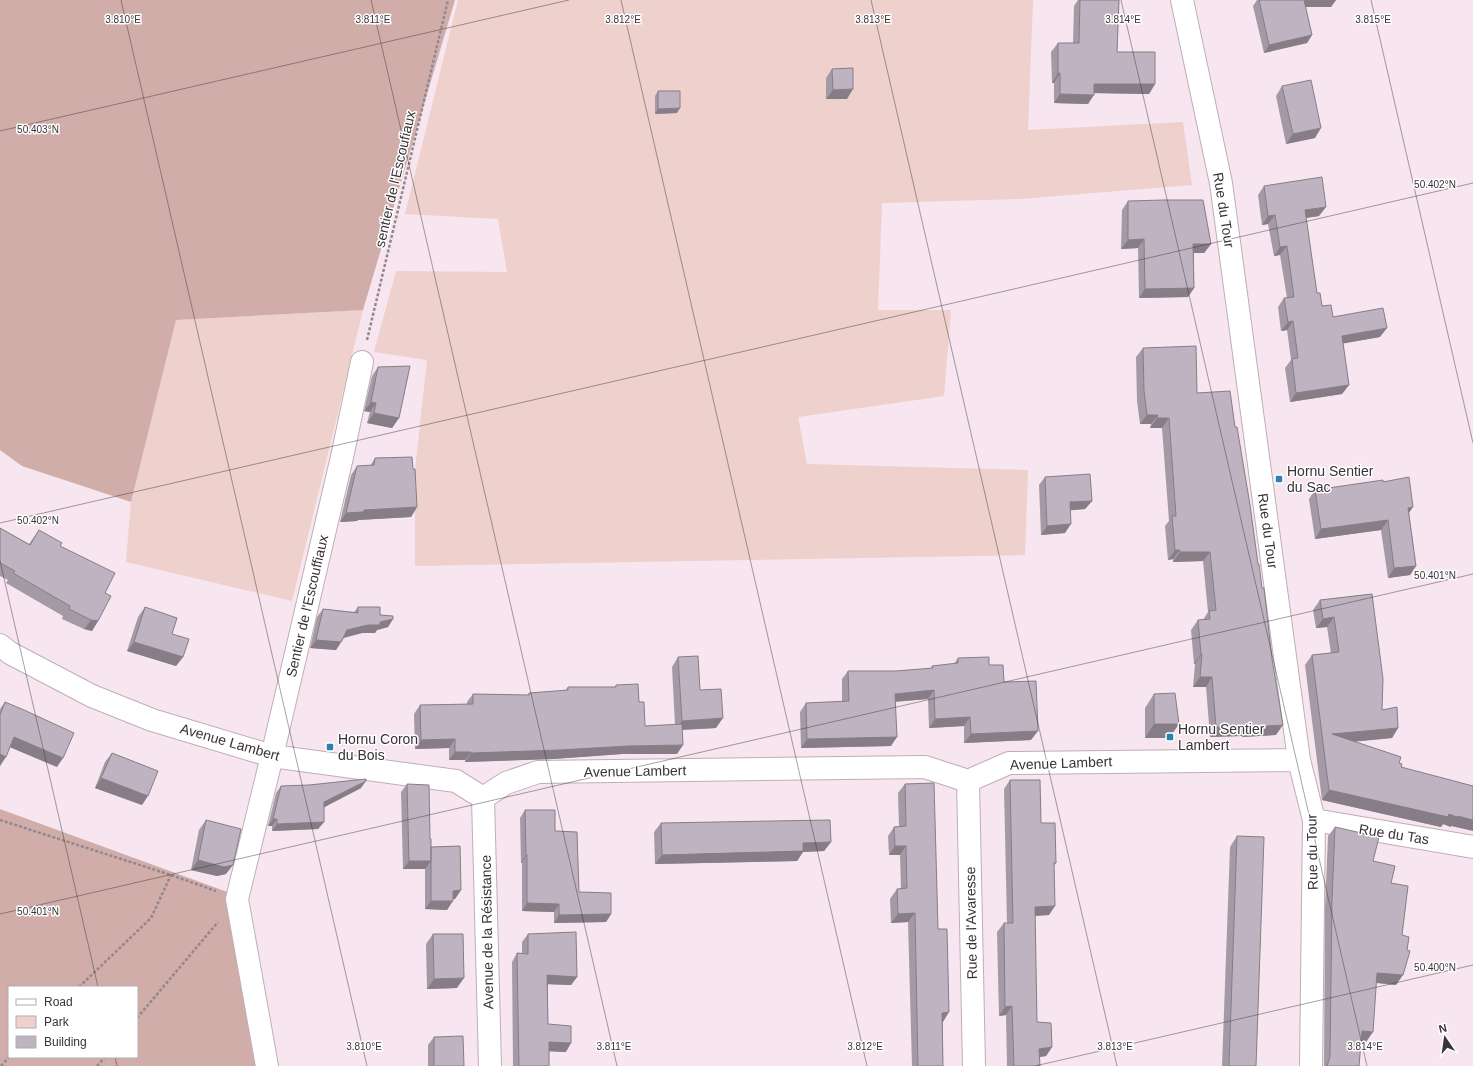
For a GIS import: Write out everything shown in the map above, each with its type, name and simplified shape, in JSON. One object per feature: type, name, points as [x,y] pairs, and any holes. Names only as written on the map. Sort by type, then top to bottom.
[{"type":"street","name":"Rue du Tour","points":[[1182,0],[1221,183],[1299,760],[1314,820],[1310,1066]]},
{"type":"street","name":"Sentier de l'Escouffiaux","points":[[238,899],[342,456],[362,362]]},
{"type":"street","name":"Avenue Lambert","points":[[0,645],[10,653],[92,696],[152,720],[272,756],[456,781],[483,798],[506,783],[538,772],[925,767],[968,781],[1009,763],[1299,760]]},
{"type":"street","name":"Rue de l'Avaresse","points":[[968,781],[974,1066]]},
{"type":"street","name":"Avenue de la Résistance","points":[[483,798],[490,1066]]},
{"type":"street","name":"Rue du Tas","points":[[1314,820],[1473,847]]},
{"type":"street","points":[[238,899],[267,1066]]},
{"type":"path","name":"sentier de l'Escoufiaux","points":[[362,362],[448,0]]},
{"type":"path","points":[[0,820],[171,875],[238,899],[138,1017]]},
{"type":"path","points":[[80,986],[151,918],[171,875]]},
{"type":"path","points":[[1,1066],[9,1058]]},
{"type":"path","points":[[97,1066],[103,1058]]},
{"type":"green space","points":[[458,0],[1033,0],[1028,130],[1183,122],[1192,185],[1020,199],[882,203],[878,310],[951,310],[944,396],[798,417],[807,464],[1028,470],[1025,555],[415,566],[415,470],[427,360],[374,352],[396,271],[507,272],[498,219],[405,214]]},
{"type":"green space","points":[[363,310],[292,601],[126,562],[131,502],[176,320]]},
{"type":"shaded area","points":[[0,0],[455,0],[363,310],[176,320],[131,502],[22,466],[0,450]]},
{"type":"shaded area","points":[[0,809],[241,897],[264,1066],[0,1066]]},
{"type":"building","points":[[1080,0],[1119,0],[1117,52],[1155,52],[1155,84],[1094,84],[1094,95],[1060,94],[1058,43],[1079,43]]},
{"type":"building","points":[[1259,0],[1304,0],[1312,35],[1269,45]]},
{"type":"building","points":[[853,68],[853,89],[833,90],[832,69]]},
{"type":"building","points":[[1311,80],[1321,128],[1293,134],[1282,86]]},
{"type":"building","points":[[658,91],[680,91],[680,108],[658,109]]},
{"type":"building","points":[[1322,177],[1326,207],[1305,210],[1317,293],[1320,293],[1322,306],[1331,305],[1333,317],[1383,308],[1387,328],[1342,336],[1349,385],[1296,393],[1292,359],[1298,358],[1293,321],[1288,322],[1284,298],[1294,297],[1287,246],[1280,247],[1275,215],[1268,216],[1264,186]]},
{"type":"building","points":[[1203,200],[1211,244],[1193,244],[1194,288],[1145,289],[1144,239],[1128,240],[1128,201]]},
{"type":"building","points":[[1196,346],[1197,393],[1230,391],[1235,427],[1237,427],[1250,505],[1262,588],[1264,588],[1272,659],[1283,725],[1216,727],[1212,677],[1200,677],[1202,654],[1198,620],[1210,619],[1209,611],[1216,610],[1210,552],[1180,552],[1180,550],[1175,550],[1172,516],[1176,516],[1169,418],[1157,418],[1158,415],[1147,415],[1144,391],[1143,348]]},
{"type":"building","points":[[410,366],[399,418],[374,413],[376,403],[371,402],[378,367]]},
{"type":"building","points":[[412,457],[413,469],[415,469],[417,507],[364,510],[363,512],[346,513],[357,466],[374,465],[375,458]]},
{"type":"building","points":[[1090,474],[1092,501],[1070,502],[1071,524],[1047,526],[1045,477]]},
{"type":"building","points":[[1409,477],[1413,507],[1408,508],[1416,566],[1394,568],[1388,520],[1321,529],[1315,490],[1383,480],[1383,482]]},
{"type":"building","points":[[0,528],[30,545],[39,530],[62,543],[60,546],[115,573],[105,593],[111,596],[98,621],[91,620],[69,609],[70,606],[13,573],[15,571],[0,563]]},
{"type":"building","points":[[1372,594],[1383,679],[1382,710],[1397,707],[1398,728],[1332,734],[1401,757],[1399,763],[1402,764],[1401,767],[1473,786],[1473,820],[1449,814],[1448,817],[1329,790],[1312,655],[1339,652],[1334,617],[1323,619],[1320,600]]},
{"type":"building","points":[[145,607],[177,618],[172,634],[189,639],[183,657],[134,642]]},
{"type":"building","points":[[358,607],[380,607],[380,615],[393,616],[393,619],[380,622],[380,625],[368,625],[347,630],[341,642],[316,640],[323,609],[358,613]]},
{"type":"building","points":[[698,656],[700,690],[721,689],[723,718],[682,721],[678,657]]},
{"type":"building","points":[[989,657],[989,665],[1003,665],[1004,682],[1036,681],[1038,731],[971,734],[970,717],[935,719],[934,690],[895,694],[897,737],[807,739],[806,703],[849,701],[848,671],[896,671],[933,668],[932,666],[958,663],[958,658]]},
{"type":"building","points":[[638,684],[639,702],[644,702],[645,726],[682,724],[683,745],[471,753],[455,752],[455,739],[421,740],[420,705],[473,704],[473,694],[529,695],[529,693],[568,690],[568,687],[616,687],[616,685]]},
{"type":"building","points":[[1175,693],[1179,724],[1154,724],[1154,694]]},
{"type":"building","points":[[5,702],[74,733],[63,758],[14,737],[6,757],[0,754],[0,715]]},
{"type":"building","points":[[112,753],[158,771],[148,796],[101,778]]},
{"type":"building","points":[[366,779],[366,781],[324,802],[324,822],[277,824],[277,819],[273,819],[281,786],[309,785]]},
{"type":"building","points":[[1010,780],[1040,780],[1041,823],[1055,823],[1055,906],[1035,907],[1037,1022],[1051,1023],[1052,1047],[1039,1049],[1040,1066],[1014,1066],[1012,1006],[1005,1007],[1004,923],[1013,923]]},
{"type":"building","points":[[934,783],[938,929],[947,929],[949,1012],[942,1013],[943,1066],[918,1066],[915,913],[898,914],[897,889],[907,888],[906,846],[895,846],[894,827],[906,826],[905,784]]},
{"type":"building","points":[[407,784],[429,785],[431,861],[409,861]]},
{"type":"building","points":[[525,810],[555,810],[555,831],[577,832],[579,892],[611,893],[611,914],[559,915],[559,904],[527,903]]},
{"type":"building","points":[[206,820],[241,829],[233,865],[224,867],[198,860]]},
{"type":"building","points":[[830,820],[831,842],[803,843],[803,851],[662,855],[661,823]]},
{"type":"building","points":[[1335,827],[1379,837],[1373,861],[1395,866],[1391,883],[1408,886],[1402,935],[1409,937],[1407,950],[1410,951],[1403,975],[1377,973],[1373,1032],[1362,1031],[1359,1066],[1327,1066],[1330,1057],[1332,900]]},
{"type":"building","points":[[1237,836],[1264,837],[1256,1066],[1229,1066]]},
{"type":"building","points":[[460,846],[461,890],[453,891],[453,901],[431,901],[431,847]]},
{"type":"building","points":[[576,932],[577,977],[547,975],[548,1024],[571,1026],[571,1043],[549,1042],[549,1066],[519,1066],[517,953],[528,954],[528,934]]},
{"type":"building","points":[[433,934],[463,934],[464,978],[434,979]]},
{"type":"building","points":[[463,1036],[464,1066],[434,1066],[434,1037]]},
{"type":"place","name":"Hornu Sentier du Sac","points":[[1279,479]]},
{"type":"place","name":"Hornu Sentier Lambert","points":[[1170,737]]},
{"type":"place","name":"Hornu Coron du Bois","points":[[330,747]]}]
